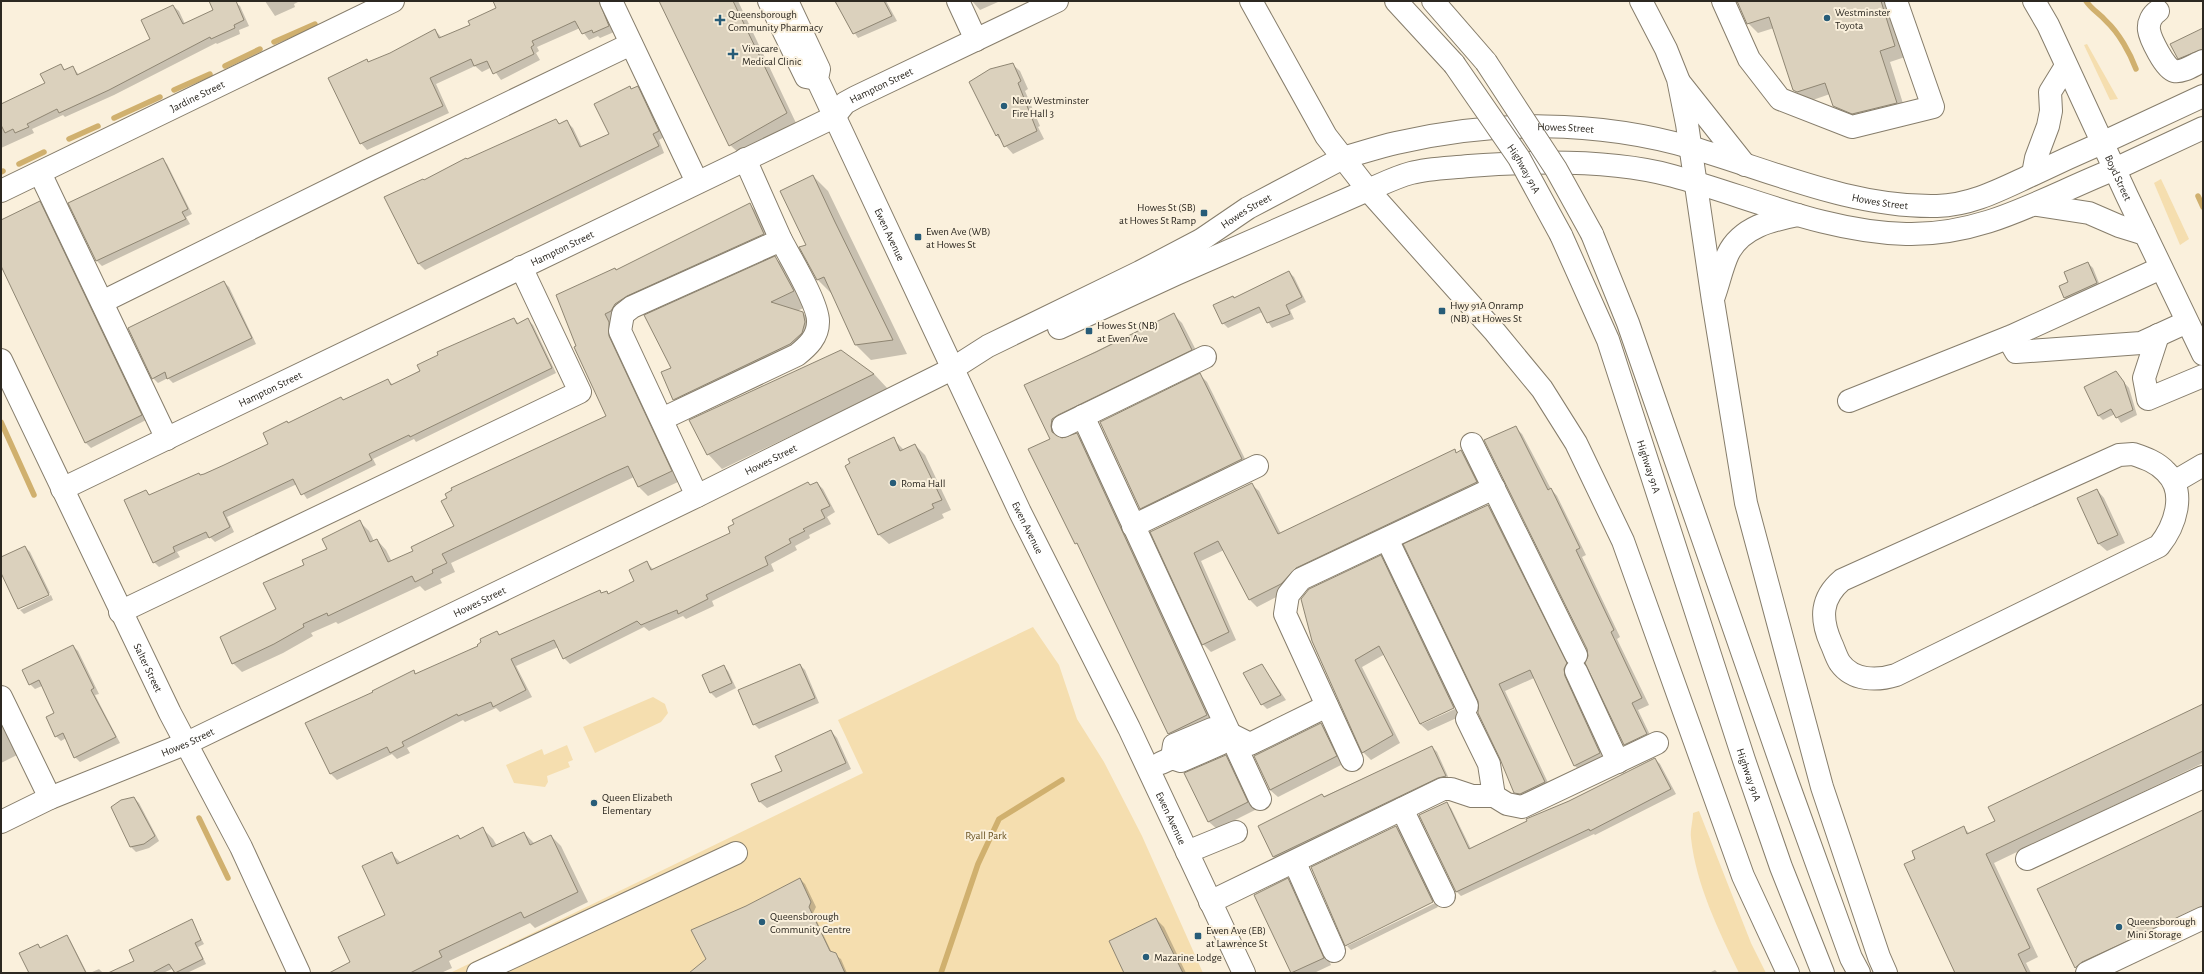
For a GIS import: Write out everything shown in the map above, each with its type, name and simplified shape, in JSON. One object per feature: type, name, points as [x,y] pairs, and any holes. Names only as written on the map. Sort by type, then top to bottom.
[{"type":"main road","name":"Jardine Street","points":[[1,191],[393,1]]},
{"type":"main road","points":[[611,1],[697,182]]},
{"type":"main road","name":"Ewen Avenue","points":[[769,1],[806,77],[816,79]]},
{"type":"main road","name":"Ewen Avenue","points":[[786,1],[819,70],[816,79],[952,370],[1024,520],[1147,768],[1244,973]]},
{"type":"main road","points":[[958,1],[976,40]]},
{"type":"main road","name":"Hampton Street","points":[[62,489],[834,117],[845,102],[1057,1]]},
{"type":"main road","points":[[1251,1],[1324,132],[1343,158],[1368,190],[1495,332],[1532,378],[1576,443],[1623,541],[1744,876],[1788,973]]},
{"type":"main road","name":"Highway 91A","points":[[1396,1],[1454,64],[1519,158],[1562,234],[1608,340],[1746,767],[1781,867],[1823,973]]},
{"type":"main road","points":[[1433,1],[1486,62],[1556,169],[1592,234],[1628,324],[1787,781],[1851,958],[1859,973]]},
{"type":"main road","points":[[1641,1],[1666,49],[1678,79],[1697,183],[1713,301],[1746,503],[1822,787],[1886,973]]},
{"type":"main road","points":[[1723,1],[1749,59],[1780,99],[1852,127],[1933,107],[1896,1]]},
{"type":"main road","name":"Boyd Street","points":[[2034,1],[2048,25],[2114,169],[2203,354]]},
{"type":"main road","points":[[2158,11],[2150,21],[2149,30],[2167,68],[2174,71],[2182,70],[2203,61]]},
{"type":"main road","points":[[102,302],[369,170],[631,44]]},
{"type":"main road","points":[[2033,174],[2036,158],[2048,126],[2051,111],[2050,92],[2066,66]]},
{"type":"main road","points":[[1678,79],[1745,165]]},
{"type":"main road","name":"Howes Street","points":[[1,822],[50,798],[187,743],[697,496],[952,370],[988,346],[1140,272],[1201,240],[1248,208],[1343,158],[1397,142],[1474,130],[1540,125],[1607,130],[1691,148],[1842,194],[1890,203],[1938,206],[1969,202],[1993,194],[2033,174],[2203,96]]},
{"type":"main road","name":"Howes Street","points":[[952,370],[989,361],[1176,274],[1368,190],[1412,173],[1496,164],[1602,164],[1671,176],[1798,216],[1869,231],[1914,234],[1960,230],[1981,225],[2037,205],[2203,128]]},
{"type":"main road","points":[[662,419],[797,355],[811,343],[818,322],[814,304],[781,240],[745,159]]},
{"type":"main road","points":[[40,173],[167,439]]},
{"type":"main road","points":[[2037,205],[2089,213],[2119,226],[2145,234]]},
{"type":"main road","points":[[1713,301],[1728,254],[1741,237],[1758,226],[1774,220],[1798,216]]},
{"type":"main road","points":[[697,496],[620,331],[623,314],[632,308],[781,240]]},
{"type":"main road","points":[[120,612],[580,392],[521,268]]},
{"type":"main road","points":[[1849,401],[2008,338],[2161,268]]},
{"type":"main road","points":[[2008,338],[2016,352],[2141,343],[2187,322]]},
{"type":"main road","points":[[2158,335],[2144,378],[2148,399],[2203,376]]},
{"type":"main road","points":[[1063,426],[1205,357]]},
{"type":"main road","name":"Salter Street","points":[[1,360],[120,612],[174,721],[241,847],[299,973]]},
{"type":"main road","points":[[1083,416],[1226,732],[1260,799]]},
{"type":"main road","points":[[1472,444],[1576,663],[1618,762]]},
{"type":"main road","points":[[2133,454],[2151,461],[2166,471],[2174,482],[2176,501],[2175,520],[2169,534],[2159,546],[1896,675],[1881,680],[1867,679],[1852,674],[1840,663],[1825,628],[1824,613],[1826,599],[1833,588],[1842,580],[2119,455],[2133,454]]},
{"type":"main road","points":[[2174,482],[2203,465]]},
{"type":"main road","points":[[1134,526],[1257,466]]},
{"type":"main road","points":[[1352,760],[1285,614],[1288,595],[1301,579],[1494,488]]},
{"type":"main road","points":[[1387,539],[1489,764],[1494,796]]},
{"type":"main road","points":[[1,697],[50,798]]},
{"type":"main road","points":[[1226,732],[1250,744],[1327,706]]},
{"type":"main road","points":[[1147,768],[1172,758],[1181,761],[1220,744],[1226,732]]},
{"type":"main road","points":[[1210,902],[1443,789],[1451,789],[1472,796],[1494,796],[1507,804],[1522,807],[1657,743]]},
{"type":"main road","points":[[2027,859],[2203,777]]},
{"type":"main road","points":[[1402,808],[1444,896]]},
{"type":"main road","points":[[1187,852],[1236,832]]},
{"type":"main road","points":[[478,973],[736,853]]},
{"type":"main road","points":[[1295,862],[1334,951]]},
{"type":"main road","points":[[2087,973],[2203,918]]},
{"type":"green space","points":[[2087,44],[2118,99],[2110,100],[2084,45]]},
{"type":"green space","points":[[2161,179],[2189,239],[2180,245],[2154,183]]},
{"type":"green space","name":"Ryall Park","points":[[1033,627],[1059,665],[1077,719],[1104,762],[1142,836],[1203,973],[450,973],[863,773],[838,720]]},
{"type":"green space","points":[[653,697],[665,704],[668,713],[661,722],[595,753],[583,727]]},
{"type":"green space","points":[[567,745],[573,760],[568,762],[570,767],[547,776],[548,782],[545,787],[514,783],[506,765],[542,749],[544,755]]},
{"type":"green space","points":[[1699,811],[1751,943],[1766,973],[1739,973],[1716,924],[1703,890],[1694,856],[1691,835],[1693,813]]},
{"type":"building","points":[[209,1],[236,1],[244,20],[234,25],[235,28],[211,39],[210,37],[109,90],[59,113],[57,109],[27,124],[29,127],[15,133],[13,129],[5,133],[1,125],[1,104],[45,83],[40,74],[61,64],[64,70],[73,66],[77,75],[150,39],[141,20],[173,5],[183,24],[213,10]]},
{"type":"building","points":[[493,1],[599,1],[609,26],[593,33],[592,30],[582,34],[575,21],[532,41],[534,45],[531,47],[534,54],[493,74],[487,61],[474,66],[471,59],[430,78],[443,106],[360,144],[328,78],[367,59],[368,62],[390,53],[435,29],[439,38],[470,25],[468,21],[496,8]]},
{"type":"building","points":[[659,1],[733,1],[787,113],[729,146]]},
{"type":"building","points":[[835,1],[884,1],[892,16],[853,34]]},
{"type":"building","points":[[1737,1],[1881,1],[1895,46],[1880,51],[1897,103],[1852,114],[1833,106],[1825,83],[1797,92],[1793,90],[1769,17],[1747,24]]},
{"type":"building","points":[[2203,28],[2203,49],[2178,59],[2170,44]]},
{"type":"building","name":"New Westminster Fire Hall 3","points":[[1013,63],[1021,81],[1018,83],[1037,131],[1004,147],[998,134],[996,136],[969,82],[990,69]]},
{"type":"building","points":[[630,86],[631,89],[638,86],[659,131],[653,134],[659,146],[418,264],[384,197],[423,179],[424,180],[466,158],[467,159],[556,119],[559,124],[567,120],[580,147],[609,134],[594,104]]},
{"type":"building","points":[[163,158],[188,209],[182,212],[186,219],[96,261],[68,203]]},
{"type":"building","points":[[813,175],[893,340],[855,345],[824,277],[817,280],[799,247],[806,245],[780,191]]},
{"type":"building","points":[[40,201],[142,415],[85,443],[1,266],[1,220]]},
{"type":"building","points":[[750,203],[764,234],[627,296],[615,304],[611,311],[605,314],[609,322],[609,336],[672,471],[638,487],[628,466],[442,554],[447,563],[432,570],[433,573],[415,582],[412,576],[328,616],[327,613],[303,624],[304,627],[274,644],[232,664],[220,637],[276,609],[263,583],[304,565],[302,560],[327,549],[322,539],[360,520],[370,542],[377,539],[388,562],[413,551],[411,547],[454,526],[441,501],[447,498],[445,494],[452,490],[451,488],[606,416],[574,347],[576,346],[556,295],[615,268],[616,270]]},
{"type":"building","points":[[775,256],[794,291],[771,302],[803,312],[805,322],[802,333],[790,344],[673,400],[661,372],[671,368],[644,315]]},
{"type":"building","points":[[2088,262],[2097,283],[2064,298],[2059,286],[2068,282],[2064,272]]},
{"type":"building","points":[[1289,271],[1302,297],[1286,305],[1290,314],[1267,323],[1259,307],[1222,324],[1213,305],[1233,296],[1234,298]]},
{"type":"building","points":[[224,281],[252,338],[167,379],[165,372],[152,379],[128,328]]},
{"type":"building","points":[[1174,313],[1192,350],[1058,415],[1052,419],[1051,426],[1052,432],[1062,438],[1077,433],[1207,715],[1168,734],[1077,543],[1075,544],[1028,449],[1050,439],[1024,385],[1096,352]]},
{"type":"building","points":[[514,318],[517,324],[528,318],[552,368],[410,437],[409,435],[369,454],[372,460],[301,495],[293,479],[223,512],[230,527],[209,538],[206,532],[173,547],[175,552],[153,563],[124,500],[146,490],[149,495],[199,473],[200,475],[204,474],[224,465],[268,444],[263,433],[287,421],[288,423],[341,397],[343,400],[388,379],[391,385],[420,371],[417,365],[438,355],[437,352]]},
{"type":"building","points":[[841,350],[874,374],[707,455],[689,420]]},
{"type":"building","points":[[2116,371],[2124,382],[2133,410],[2116,418],[2111,409],[2098,416],[2084,387]]},
{"type":"building","points":[[1200,373],[1242,459],[1140,509],[1100,422]]},
{"type":"building","points":[[1516,426],[1548,490],[1551,488],[1580,548],[1576,550],[1614,630],[1611,632],[1642,698],[1632,703],[1647,734],[1624,745],[1585,663],[1588,656],[1587,649],[1484,440]]},
{"type":"building","name":"Roma Hall","points":[[894,437],[900,451],[915,444],[942,500],[932,504],[934,508],[878,535],[845,466],[850,463],[848,459]]},
{"type":"building","points":[[1455,449],[1456,453],[1461,450],[1477,482],[1296,568],[1281,584],[1249,600],[1218,541],[1194,553],[1229,632],[1202,645],[1150,532],[1252,483],[1278,534]]},
{"type":"building","points":[[808,482],[810,485],[817,482],[830,506],[821,510],[825,518],[803,529],[805,531],[789,539],[791,543],[765,557],[768,565],[706,595],[708,599],[678,614],[677,610],[641,625],[637,621],[563,659],[554,640],[511,659],[526,690],[493,707],[491,702],[458,716],[457,714],[402,742],[404,746],[390,753],[387,747],[330,774],[305,723],[373,692],[372,691],[414,670],[415,674],[478,646],[477,645],[481,642],[480,639],[497,631],[499,635],[600,590],[601,593],[607,591],[608,594],[634,581],[629,570],[647,561],[651,570],[730,533],[728,527],[734,524],[732,520]]},
{"type":"building","points":[[2097,489],[2118,535],[2098,544],[2077,498]]},
{"type":"building","points":[[1488,505],[1567,663],[1564,669],[1565,676],[1600,753],[1574,766],[1530,670],[1499,684],[1545,782],[1520,794],[1514,793],[1478,713],[1478,701],[1403,544]]},
{"type":"building","points":[[25,546],[49,595],[18,609],[1,573],[1,557]]},
{"type":"building","points":[[1381,555],[1454,708],[1420,724],[1379,646],[1355,660],[1393,735],[1362,753],[1312,641],[1301,599],[1309,589]]},
{"type":"building","points":[[73,645],[94,688],[91,690],[116,737],[74,758],[63,733],[55,737],[46,717],[54,713],[39,680],[29,685],[22,670]]},
{"type":"building","points":[[800,664],[815,698],[753,725],[738,690]]},
{"type":"building","points":[[1262,664],[1281,695],[1261,705],[1243,673]]},
{"type":"building","points":[[724,665],[732,683],[710,693],[702,675]]},
{"type":"building","points":[[2203,704],[2203,751],[1986,854],[2030,948],[2018,954],[2027,973],[1955,973],[1904,864],[1915,859],[1912,851],[1964,826],[1967,834],[1995,821],[1988,807]]},
{"type":"building","points":[[1321,723],[1337,756],[1270,790],[1254,756]]},
{"type":"building","points":[[831,730],[846,763],[759,802],[751,784],[782,771],[775,756]]},
{"type":"building","points":[[1432,746],[1446,776],[1438,778],[1273,857],[1258,826],[1322,794],[1324,797]]},
{"type":"building","points":[[1226,755],[1248,802],[1208,822],[1184,773]]},
{"type":"building","points":[[1655,758],[1671,789],[1590,831],[1589,829],[1456,892],[1419,815],[1447,802],[1469,849],[1527,821],[1526,819],[1569,801]]},
{"type":"building","points":[[134,797],[155,836],[144,844],[130,847],[111,807],[121,800]]},
{"type":"building","points":[[2203,810],[2203,906],[2082,962],[2075,968],[2037,889]]},
{"type":"building","points":[[1396,826],[1433,902],[1345,946],[1311,867]]},
{"type":"building","points":[[483,827],[492,847],[524,832],[530,845],[551,835],[578,892],[524,918],[521,912],[439,951],[442,957],[410,973],[329,973],[350,962],[338,937],[385,915],[362,866],[392,852],[397,864],[458,835],[460,839]]},
{"type":"building","name":"Queensborough Community Centre","points":[[800,878],[811,902],[809,907],[830,951],[836,953],[845,973],[689,973],[706,959],[691,930],[746,906]]},
{"type":"building","points":[[1288,878],[1324,958],[1291,973],[1254,895]]},
{"type":"building","name":"Mazarine Lodge","points":[[1156,918],[1183,973],[1124,973],[1109,941]]},
{"type":"building","points":[[192,919],[201,940],[195,943],[203,959],[175,973],[169,964],[152,973],[108,973],[134,961],[129,950]]},
{"type":"building","points":[[67,935],[86,973],[29,973],[19,953],[38,944],[40,948]]},
{"type":"waterway","points":[[2086,1],[2120,37],[2131,56],[2136,69]]},
{"type":"waterway","points":[[274,42],[315,24]]},
{"type":"waterway","points":[[225,66],[260,49]]},
{"type":"waterway","points":[[174,90],[210,74]]},
{"type":"waterway","points":[[114,118],[160,97]]},
{"type":"waterway","points":[[69,139],[98,126]]},
{"type":"waterway","points":[[19,164],[44,152]]},
{"type":"waterway","points":[[2198,196],[2203,207]]},
{"type":"waterway","points":[[1,422],[34,495]]},
{"type":"waterway","points":[[941,973],[978,864],[999,819],[1062,780]]},
{"type":"waterway","points":[[199,818],[228,878]]},
{"type":"place","name":"Westminster Toyota","points":[[1827,18]]},
{"type":"place","name":"Queensborough Community Pharmacy","points":[[720,20]]},
{"type":"place","name":"Vivacare Medical Clinic","points":[[733,54]]},
{"type":"place","name":"New Westminster Fire Hall 3","points":[[1004,106]]},
{"type":"place","name":"Howes St (SB) at Howes St Ramp","points":[[1204,213]]},
{"type":"place","name":"Ewen Ave (WB) at Howes St","points":[[918,237]]},
{"type":"place","name":"Hwy 91A Onramp (NB) at Howes St","points":[[1442,311]]},
{"type":"place","name":"Howes St (NB) at Ewen Ave","points":[[1089,331]]},
{"type":"place","name":"Roma Hall","points":[[893,483]]},
{"type":"place","name":"Queen Elizabeth Elementary","points":[[594,803]]},
{"type":"place","name":"Queensborough Community Centre","points":[[762,922]]},
{"type":"place","name":"Queensborough Mini Storage","points":[[2119,927]]},
{"type":"place","name":"Ewen Ave (EB) at Lawrence St","points":[[1198,936]]},
{"type":"place","name":"Mazarine Lodge","points":[[1146,957]]}]
